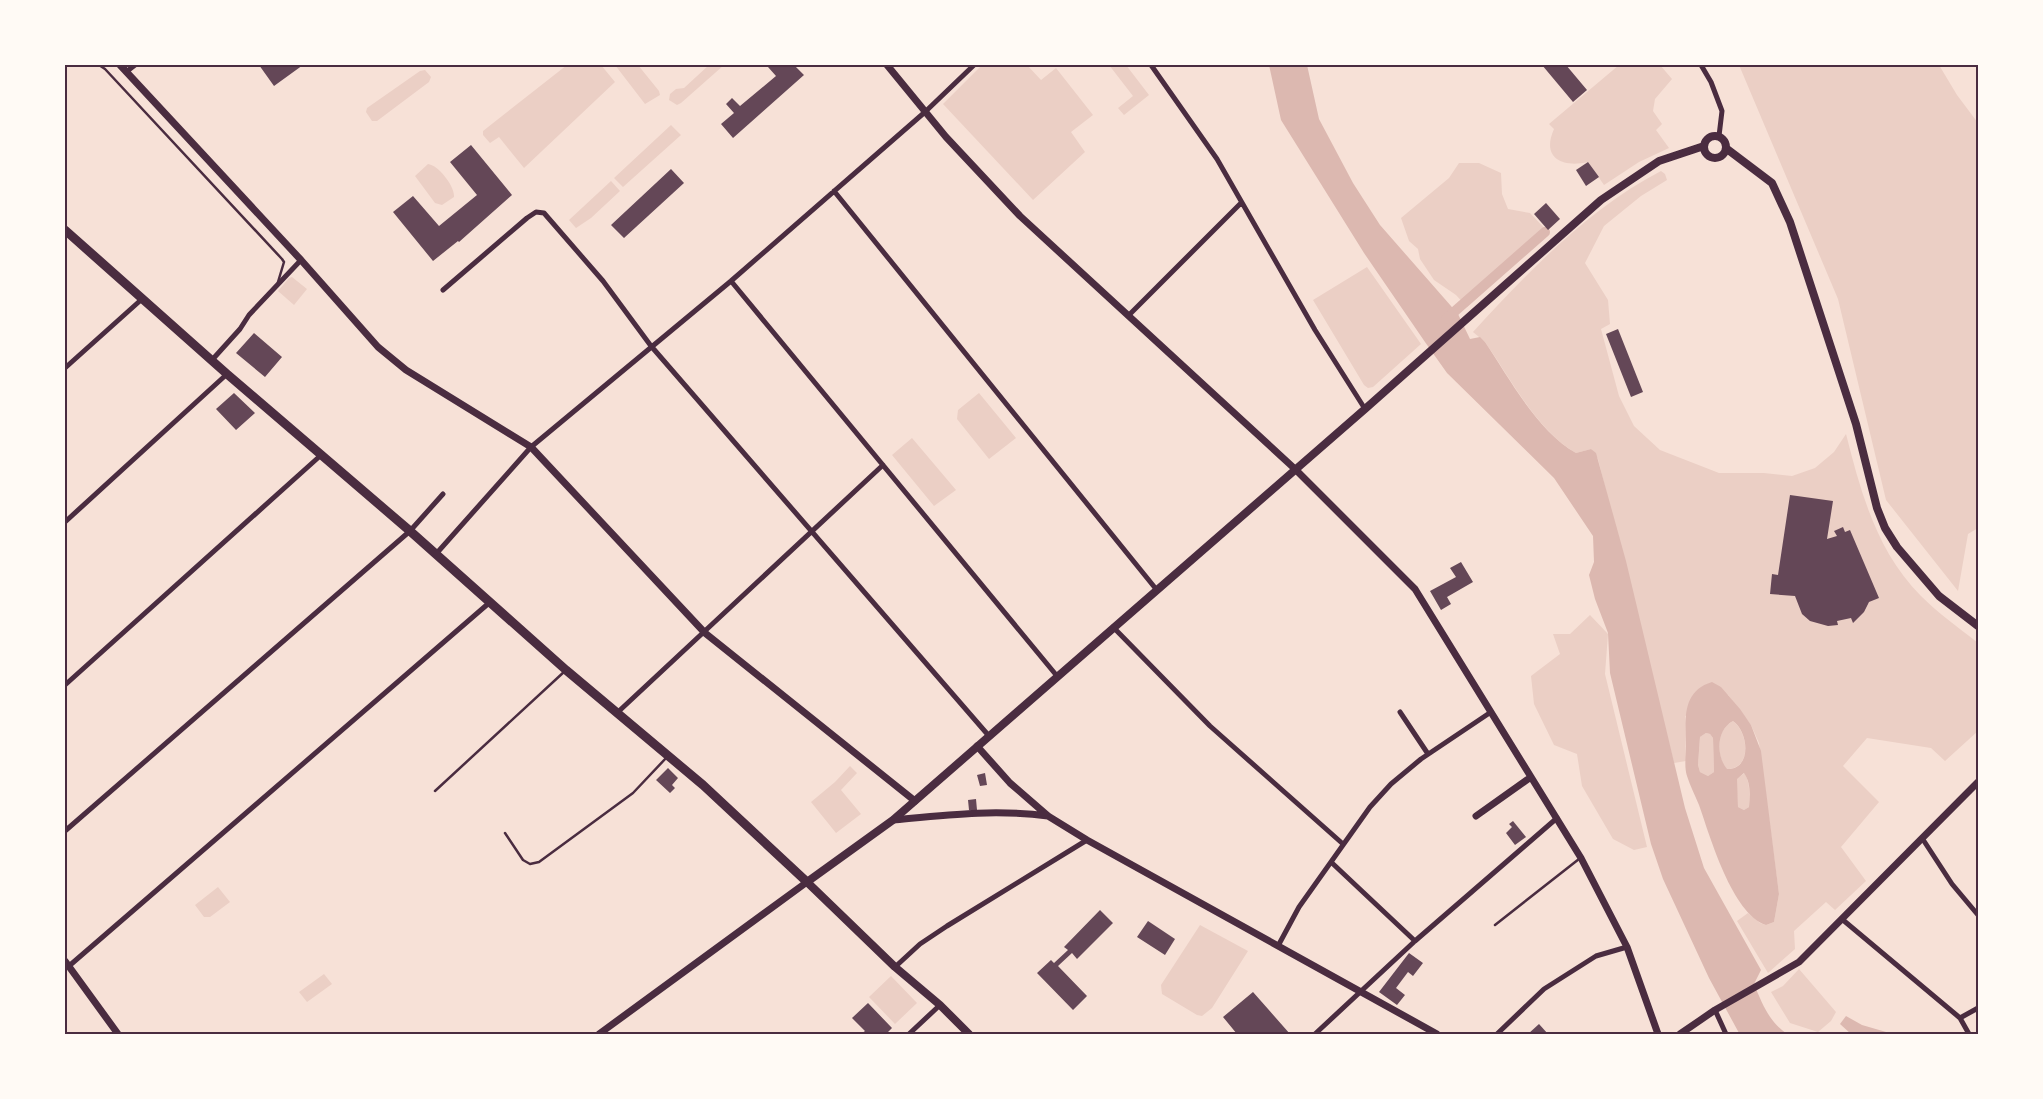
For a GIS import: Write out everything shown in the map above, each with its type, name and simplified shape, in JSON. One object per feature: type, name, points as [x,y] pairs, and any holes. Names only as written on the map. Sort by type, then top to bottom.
[{"type":"highway","points":[[65,230],[320,456],[410,531],[489,603],[739,818],[808,882]]},
{"type":"main road","points":[[1727,149],[1723,155],[1715,158],[1707,155],[1704,146],[1708,138],[1720,136],[1725,141],[1727,149],[1772,183],[1790,222],[1856,424],[1877,508],[1886,528],[1903,554],[1939,596],[1978,626]]},
{"type":"main road","points":[[969,1034],[940,1005],[895,967],[808,882],[893,820],[1294,469],[1366,409],[1511,278],[1601,200],[1658,161],[1704,146]]},
{"type":"street","points":[[120,65],[301,260],[378,347],[399,364],[531,447],[705,633],[915,801]]},
{"type":"street","points":[[126,72],[135,65]]},
{"type":"street","points":[[887,65],[925,112],[1020,216],[1294,469],[1415,589],[1581,858],[1627,947],[1658,1034]]},
{"type":"street","points":[[436,554],[531,447],[731,281],[925,112],[974,65]]},
{"type":"street","points":[[1151,65],[1217,160],[1315,330],[1366,409]]},
{"type":"street","points":[[1701,65],[1711,82],[1722,111],[1720,136]]},
{"type":"street","points":[[834,191],[1156,589]]},
{"type":"street","points":[[1128,316],[1241,203]]},
{"type":"street","points":[[443,290],[527,218],[536,212],[544,213],[603,281],[651,346],[811,533],[989,736]]},
{"type":"street","points":[[212,360],[301,260]]},
{"type":"street","points":[[731,281],[1058,676]]},
{"type":"street","points":[[65,368],[142,299]]},
{"type":"street","points":[[65,522],[227,374]]},
{"type":"street","points":[[65,685],[320,456]]},
{"type":"street","points":[[618,712],[705,633],[883,465]]},
{"type":"street","points":[[65,831],[410,531],[443,494]]},
{"type":"street","points":[[118,1034],[67,963],[489,603]]},
{"type":"street","points":[[1113,627],[1210,726],[1343,844]]},
{"type":"street","points":[[1400,712],[1428,754]]},
{"type":"street","points":[[1278,946],[1300,907],[1370,807],[1391,784],[1428,754],[1491,712]]},
{"type":"street","points":[[977,746],[1010,783],[1048,816],[1087,840],[1437,1034]]},
{"type":"street","points":[[1476,816],[1531,777]]},
{"type":"street","points":[[1680,1034],[1715,1010],[1799,962],[1843,920],[1978,782]]},
{"type":"street","points":[[893,820],[961,813],[1010,812],[1048,816]]},
{"type":"street","points":[[1315,1034],[1415,941],[1557,818]]},
{"type":"street","points":[[1922,838],[1952,884],[1978,915]]},
{"type":"street","points":[[895,967],[920,944],[947,926],[1087,840]]},
{"type":"street","points":[[1331,862],[1415,941]]},
{"type":"street","points":[[599,1034],[808,882]]},
{"type":"street","points":[[1843,920],[1960,1018],[1969,1034]]},
{"type":"street","points":[[1497,1034],[1544,989],[1596,956],[1627,947]]},
{"type":"street","points":[[909,1034],[940,1005]]},
{"type":"street","points":[[1960,1018],[1978,1008]]},
{"type":"street","points":[[1715,1010],[1726,1034]]},
{"type":"lane","points":[[98,65],[104,68],[282,258],[284,262],[277,286]]},
{"type":"lane","points":[[435,791],[566,670]]},
{"type":"lane","points":[[505,833],[523,860],[530,864],[539,862],[634,794],[668,756]]},
{"type":"lane","points":[[1495,925],[1581,858]]},
{"type":"shaded area","points":[[567,65],[601,65],[615,82],[524,168],[499,137],[490,143],[483,135],[483,131]]},
{"type":"shaded area","points":[[615,65],[638,65],[659,91],[660,95],[645,104]]},
{"type":"shaded area","points":[[709,65],[724,65],[681,103],[677,105],[669,100],[670,94],[676,89],[684,88]]},
{"type":"shaded area","points":[[982,65],[1027,65],[1041,80],[1056,68],[1093,115],[1071,132],[1085,152],[1033,200],[943,104]]},
{"type":"shaded area","points":[[1109,65],[1126,65],[1149,95],[1124,115],[1118,108],[1133,96]]},
{"type":"shaded area","points":[[1269,65],[1307,65],[1319,119],[1353,183],[1380,225],[1458,314],[1470,339],[1480,337],[1485,342],[1514,388],[1549,432],[1576,453],[1591,449],[1596,453],[1626,561],[1685,808],[1704,868],[1761,970],[1754,984],[1763,1005],[1775,1024],[1787,1034],[1739,1033],[1709,978],[1663,879],[1651,844],[1610,673],[1608,633],[1595,599],[1589,575],[1594,562],[1593,536],[1554,478],[1447,373],[1425,342],[1364,253],[1281,120]]},
{"type":"shaded area","points":[[1619,65],[1660,65],[1672,79],[1655,99],[1653,111],[1662,124],[1656,130],[1669,148],[1639,162],[1604,185],[1588,162],[1570,163],[1556,159],[1550,147],[1554,129],[1549,124]]},
{"type":"shaded area","points":[[1739,65],[1939,65],[1957,95],[1978,123],[1978,528],[1968,534],[1958,591],[1886,500],[1838,299]]},
{"type":"shaded area","points":[[425,70],[431,77],[429,82],[377,121],[372,121],[366,112],[367,108],[420,71]]},
{"type":"shaded area","points":[[671,125],[681,135],[623,187],[614,178]]},
{"type":"shaded area","points":[[1459,163],[1479,163],[1501,173],[1502,194],[1508,209],[1530,213],[1550,234],[1467,307],[1456,295],[1434,280],[1420,259],[1418,249],[1409,241],[1401,218],[1449,178]]},
{"type":"shaded area","points":[[428,164],[441,172],[454,192],[454,197],[442,205],[435,203],[415,176]]},
{"type":"shaded area","points":[[1661,171],[1665,174],[1667,180],[1641,196],[1604,226],[1585,263],[1608,300],[1610,324],[1601,329],[1619,396],[1634,426],[1660,450],[1719,473],[1764,473],[1792,476],[1815,468],[1834,452],[1846,434],[1865,500],[1882,541],[1893,560],[1921,596],[1978,643],[1978,731],[1945,761],[1931,748],[1867,738],[1843,766],[1879,802],[1841,847],[1866,881],[1835,910],[1826,902],[1794,931],[1795,949],[1768,973],[1737,921],[1748,913],[1760,923],[1766,925],[1774,922],[1779,894],[1759,743],[1751,725],[1728,695],[1685,716],[1686,761],[1674,763],[1598,459],[1591,449],[1576,453],[1549,432],[1526,403],[1485,342],[1473,332],[1560,243],[1609,203]]},
{"type":"shaded area","points":[[611,181],[620,191],[591,218],[576,228],[569,220]]},
{"type":"shaded area","points":[[1367,267],[1421,344],[1373,387],[1368,388],[1364,385],[1313,300]]},
{"type":"shaded area","points":[[292,277],[307,289],[294,305],[278,291]]},
{"type":"shaded area","points":[[979,393],[1016,438],[989,459],[957,419],[958,410]]},
{"type":"shaded area","points":[[912,438],[956,490],[934,506],[892,455]]},
{"type":"shaded area","points":[[1590,615],[1608,634],[1605,674],[1647,847],[1634,850],[1613,839],[1582,786],[1577,754],[1554,745],[1534,704],[1531,676],[1560,654],[1553,634],[1570,634]]},
{"type":"shaded area","points":[[1712,682],[1721,687],[1751,725],[1761,751],[1779,894],[1774,922],[1766,925],[1754,918],[1743,906],[1733,890],[1716,854],[1687,776],[1685,765],[1685,726],[1687,707],[1695,692],[1702,686]],"holes":[[[1733,721],[1742,733],[1745,741],[1745,750],[1741,763],[1735,768],[1727,769],[1721,757],[1720,744],[1723,730]],[[1706,733],[1710,734],[1713,738],[1714,772],[1708,776],[1700,772],[1698,765],[1700,737]],[[1744,773],[1749,785],[1749,807],[1744,810],[1738,807],[1737,779]]]},
{"type":"shaded area","points":[[1733,721],[1745,742],[1744,757],[1740,764],[1734,768],[1726,769],[1720,757],[1719,743],[1723,730]]},
{"type":"shaded area","points":[[1706,733],[1710,734],[1713,738],[1714,772],[1708,776],[1700,772],[1698,765],[1700,737]]},
{"type":"shaded area","points":[[850,766],[857,773],[841,790],[861,814],[836,833],[811,802],[835,782]]},
{"type":"shaded area","points":[[1745,773],[1749,785],[1750,798],[1749,807],[1744,810],[1738,807],[1736,779]]},
{"type":"shaded area","points":[[218,887],[230,902],[210,917],[204,917],[195,905]]},
{"type":"shaded area","points":[[1200,925],[1248,951],[1212,1008],[1202,1016],[1197,1015],[1162,994],[1161,985]]},
{"type":"shaded area","points":[[1799,969],[1836,1012],[1831,1021],[1818,1032],[1790,1023],[1771,992],[1783,986]]},
{"type":"shaded area","points":[[324,974],[332,984],[307,1002],[299,992]]},
{"type":"shaded area","points":[[891,976],[917,1003],[895,1024],[869,997]]},
{"type":"shaded area","points":[[1846,1016],[1862,1025],[1893,1034],[1851,1034],[1840,1024]]},
{"type":"building","points":[[259,65],[303,65],[274,86]]},
{"type":"building","points":[[769,65],[794,65],[804,75],[733,138],[721,124],[734,113],[726,104],[732,98],[740,106],[776,76],[768,67]]},
{"type":"building","points":[[1542,65],[1566,65],[1587,90],[1573,102]]},
{"type":"building","points":[[471,145],[512,195],[459,242],[433,261],[393,212],[413,196],[439,226],[477,195],[450,162]]},
{"type":"building","points":[[1588,162],[1599,177],[1586,186],[1576,170]]},
{"type":"building","points":[[671,169],[684,183],[624,238],[611,225]]},
{"type":"building","points":[[1546,203],[1560,219],[1548,230],[1534,214]]},
{"type":"building","points":[[1618,329],[1643,392],[1631,397],[1606,334]]},
{"type":"building","points":[[254,333],[282,357],[265,377],[236,353]]},
{"type":"building","points":[[234,393],[255,413],[236,430],[216,409]]},
{"type":"building","points":[[1790,495],[1833,501],[1827,539],[1837,536],[1834,531],[1843,527],[1845,532],[1850,530],[1879,598],[1869,602],[1864,612],[1853,623],[1851,618],[1837,621],[1838,625],[1828,626],[1810,621],[1802,614],[1795,596],[1770,594],[1772,574],[1778,575]]},
{"type":"building","points":[[1461,562],[1473,582],[1447,597],[1451,604],[1441,610],[1430,591],[1456,577],[1450,568]]},
{"type":"building","points":[[668,768],[678,778],[672,785],[675,788],[670,793],[656,780]]},
{"type":"building","points":[[985,773],[987,785],[980,786],[977,775]]},
{"type":"building","points":[[976,799],[977,810],[969,810],[968,800]]},
{"type":"building","points":[[1513,821],[1526,837],[1515,845],[1506,833],[1512,827],[1509,824]]},
{"type":"building","points":[[1100,910],[1113,923],[1077,959],[1072,953],[1058,966],[1087,996],[1073,1010],[1037,973],[1051,960],[1054,963],[1068,950],[1064,947]]},
{"type":"building","points":[[1148,921],[1175,939],[1165,955],[1137,937]]},
{"type":"building","points":[[1409,953],[1423,963],[1413,976],[1408,972],[1396,988],[1405,995],[1397,1005],[1379,992]]},
{"type":"building","points":[[1253,992],[1290,1034],[1237,1034],[1223,1017]]},
{"type":"building","points":[[868,1003],[892,1028],[886,1034],[861,1034],[865,1031],[852,1018]]},
{"type":"building","points":[[1539,1024],[1548,1034],[1528,1034]]},
{"type":"waterway","points":[[1446,319],[1545,232]]}]
